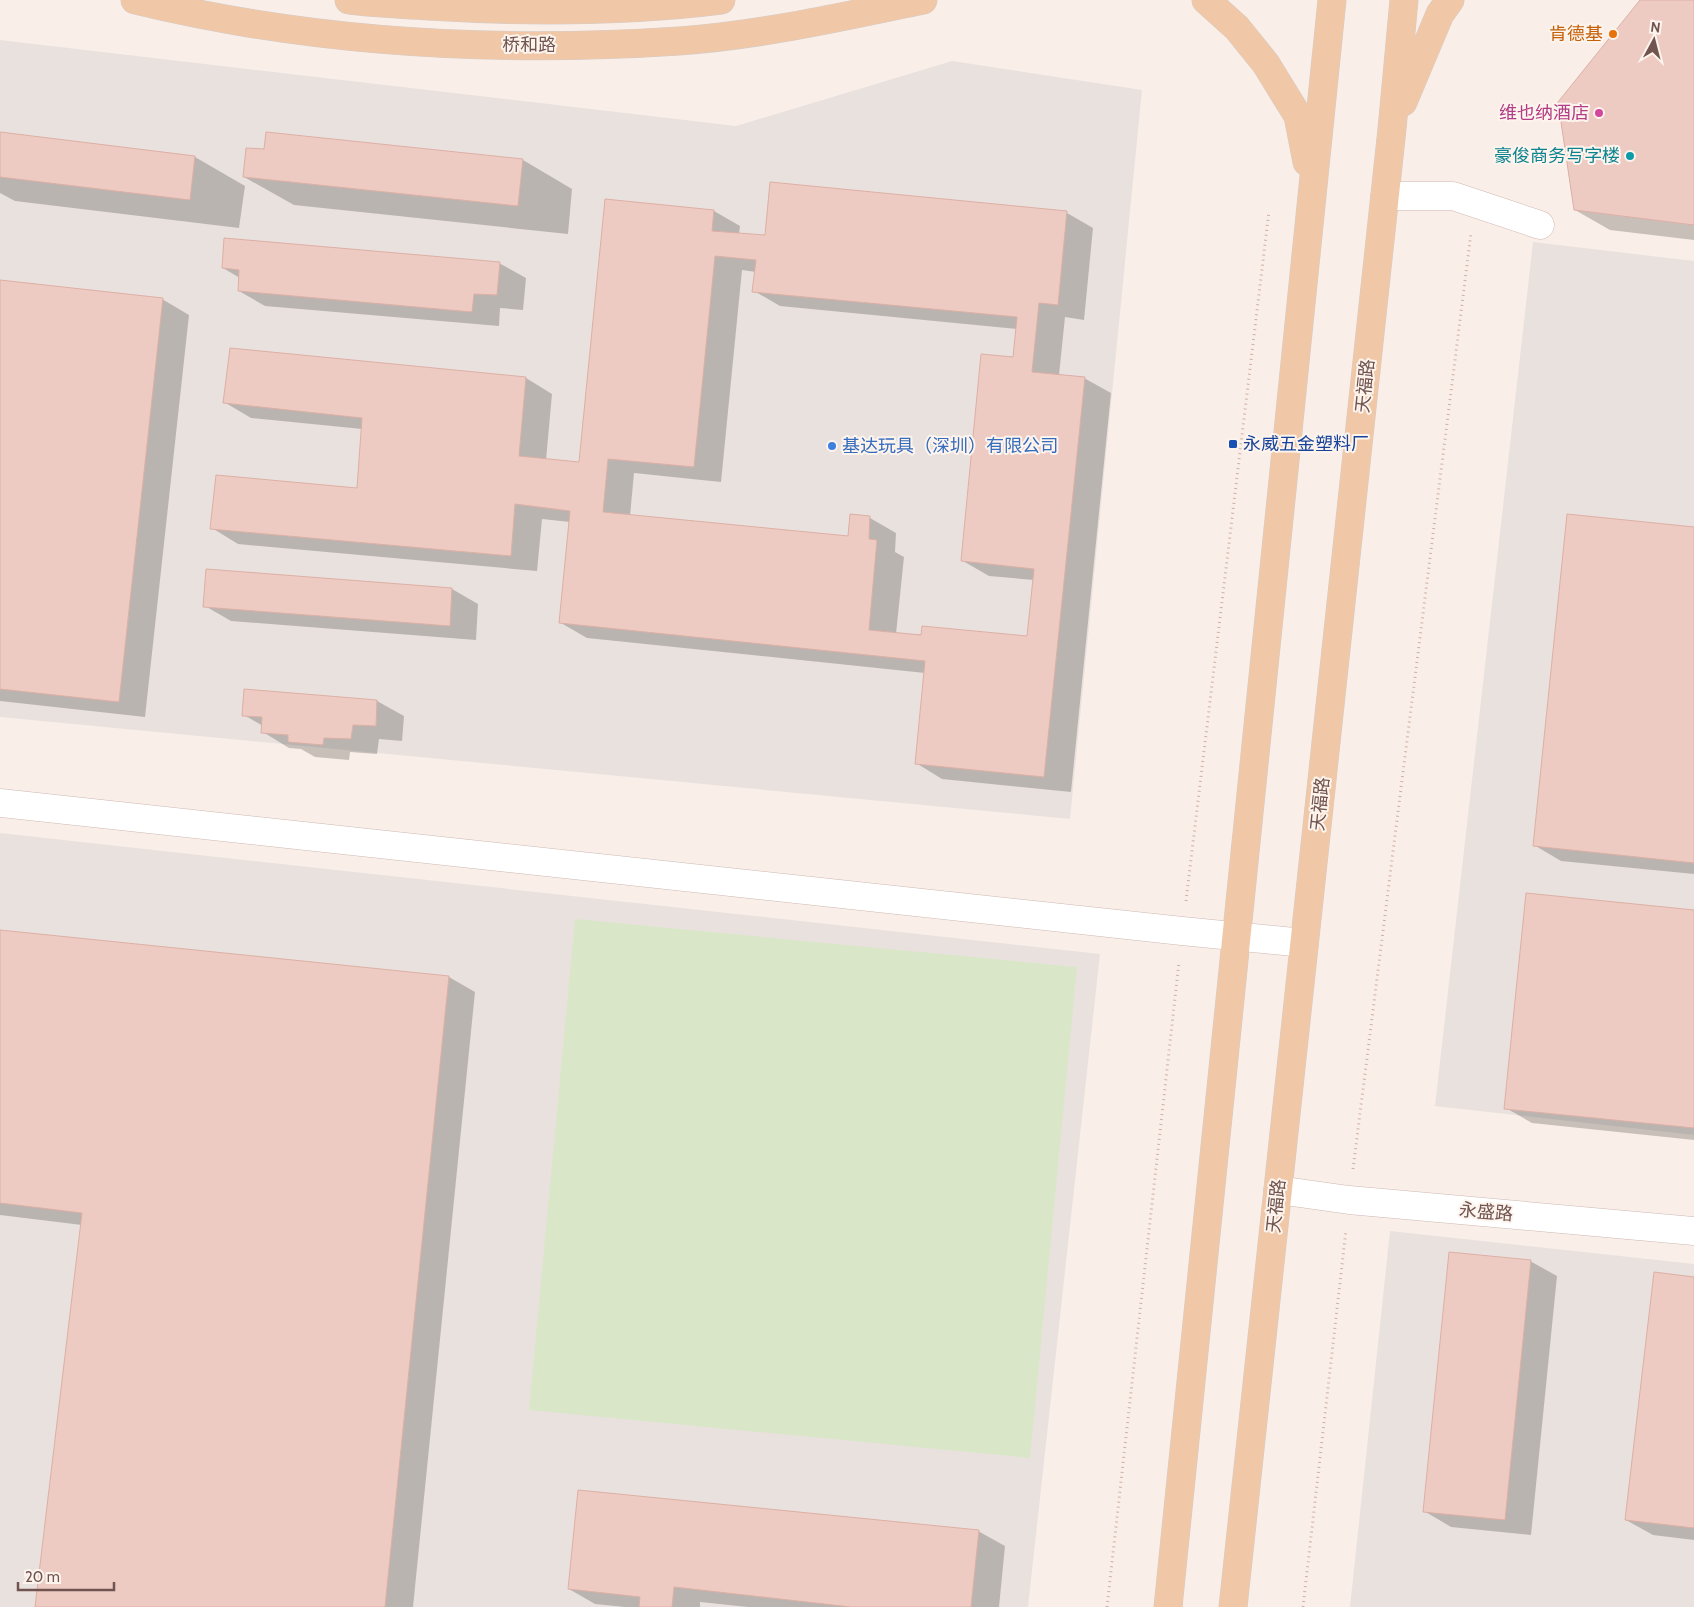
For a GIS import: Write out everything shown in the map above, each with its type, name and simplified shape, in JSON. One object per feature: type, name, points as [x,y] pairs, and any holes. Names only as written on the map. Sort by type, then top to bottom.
[{"type":"main road","name":"桥和路","points":[[135,0],[252,23],[354,37],[472,45],[576,45],[680,41],[772,29],[922,0]]},
{"type":"main road","name":"桥和路","points":[[349,0],[473,9],[584,10],[677,6],[721,0]]},
{"type":"main road","points":[[1206,0],[1237,28],[1266,64],[1298,116],[1313,188]]},
{"type":"main road","points":[[1168,1607],[1332,0]]},
{"type":"main road","name":"天福路","points":[[1233,1607],[1385,196],[1404,0]]},
{"type":"main road","points":[[1392,129],[1440,14],[1450,0]]},
{"type":"street","points":[[1385,196],[1453,196],[1540,225]]},
{"type":"street","points":[[0,803],[1304,943]]},
{"type":"street","name":"永盛路","points":[[1278,1190],[1349,1200],[1694,1231]]},
{"type":"path","points":[[1303,1607],[1349,1200],[1474,203]]},
{"type":"shaded area","points":[[0,40],[736,126],[952,61],[1142,90],[1070,819],[0,717]]},
{"type":"shaded area","points":[[1533,242],[1694,261],[1694,1135],[1435,1106]]},
{"type":"shaded area","points":[[0,833],[1100,954],[1028,1607],[0,1607]]},
{"type":"shaded area","points":[[1390,1231],[1694,1264],[1694,1607],[1350,1607]]},
{"type":"green space","points":[[575,919],[1077,967],[1030,1458],[529,1410]]},
{"type":"building","name":"豪俊商务写字楼","points":[[1640,0],[1694,0],[1694,225],[1574,210],[1558,102]]},
{"type":"building","points":[[0,132],[195,156],[190,200],[0,177]]},
{"type":"building","points":[[266,132],[523,159],[518,206],[243,177],[246,148],[264,149]]},
{"type":"building","points":[[770,182],[1067,211],[1058,305],[1039,303],[1032,372],[1085,377],[1044,777],[915,764],[925,661],[559,623],[570,511],[515,504],[511,556],[210,529],[216,475],[357,488],[362,418],[223,403],[230,348],[526,377],[519,456],[579,462],[605,199],[714,210],[712,231],[765,235]],"holes":[[[715,256],[756,260],[752,292],[1017,317],[1013,357],[981,354],[961,561],[1034,569],[1027,636],[922,626],[921,635],[869,630],[877,540],[869,539],[870,516],[850,514],[848,536],[603,512],[608,459],[694,467]]]},
{"type":"building","points":[[224,238],[500,262],[497,295],[474,294],[472,312],[238,291],[239,270],[222,268]]},
{"type":"building","points":[[0,280],[163,298],[119,702],[0,689]]},
{"type":"building","points":[[1567,514],[1694,527],[1694,863],[1533,846]]},
{"type":"building","points":[[206,569],[452,588],[450,626],[203,607]]},
{"type":"building","points":[[244,689],[377,700],[376,726],[353,725],[351,739],[324,738],[323,745],[288,742],[288,735],[261,733],[262,717],[242,716]]},
{"type":"building","points":[[1526,893],[1694,910],[1694,1128],[1504,1109]]},
{"type":"building","points":[[0,930],[449,976],[385,1607],[35,1607],[82,1213],[0,1203]]},
{"type":"building","points":[[1449,1252],[1531,1260],[1505,1520],[1423,1512]]},
{"type":"building","points":[[1654,1272],[1694,1277],[1694,1528],[1625,1520]]},
{"type":"building","points":[[578,1490],[979,1530],[971,1607],[851,1607],[674,1587],[672,1607],[639,1607],[640,1597],[568,1589]]},
{"type":"place","name":"肯德基","points":[[1613,34]]},
{"type":"place","name":"维也纳酒店","points":[[1599,113]]},
{"type":"place","name":"豪俊商务写字楼","points":[[1630,156]]},
{"type":"place","name":"永威五金塑料厂","points":[[1233,444]]},
{"type":"place","name":"基达玩具（深圳）有限公司","points":[[832,446]]}]
